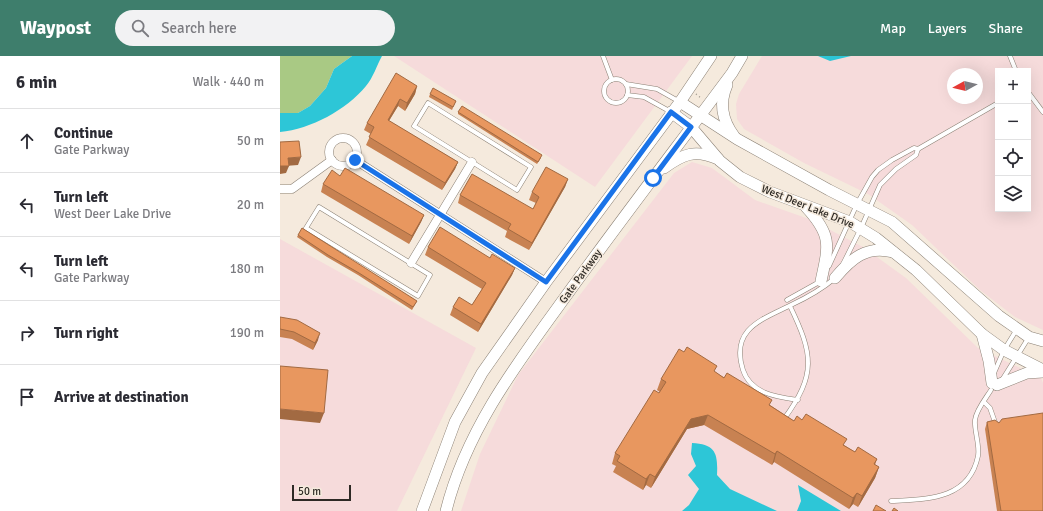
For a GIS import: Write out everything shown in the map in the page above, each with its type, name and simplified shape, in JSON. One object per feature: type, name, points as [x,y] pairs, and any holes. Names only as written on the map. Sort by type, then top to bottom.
[{"type":"main road","points":[[422,511],[455,422],[482,373],[546,282],[671,112],[680,102],[711,56]]},
{"type":"main road","name":"Gate Parkway","points":[[446,511],[476,430],[506,380],[653,178],[732,73],[742,56]]},
{"type":"main road","points":[[732,73],[724,91],[722,111],[727,126],[737,139]]},
{"type":"main road","name":"West Deer Lake Drive","points":[[680,102],[737,139],[892,222],[998,316],[1029,337],[1043,341]]},
{"type":"main road","name":"West Deer Lake Drive","points":[[671,112],[691,127],[720,161],[740,177],[770,192],[850,222],[861,228],[895,252],[916,270],[982,334],[1004,350],[1043,371]]},
{"type":"main road","points":[[653,178],[676,159],[686,155],[706,154],[720,161]]},
{"type":"main road","points":[[805,205],[820,222],[825,233],[827,246],[821,281]]},
{"type":"main road","points":[[835,278],[848,262],[858,255],[882,249],[895,252]]},
{"type":"main road","points":[[982,334],[989,361],[993,386],[1027,373],[1043,371]]},
{"type":"street","points":[[346,138],[354,143],[357,151],[355,160],[344,166],[335,163],[332,160],[330,155],[331,146],[337,140],[346,138]]},
{"type":"street","points":[[280,189],[292,189],[332,160]]},
{"type":"street","points":[[355,160],[546,282]]},
{"type":"street","points":[[411,263],[472,162]]},
{"type":"lane","points":[[603,56],[612,80]]},
{"type":"lane","points":[[1010,56],[1015,68]]},
{"type":"lane","points":[[671,112],[644,97],[627,95],[618,102],[608,98],[605,88],[612,80],[620,80],[626,84],[656,89],[680,102]]},
{"type":"lane","points":[[626,84],[627,95]]},
{"type":"lane","points":[[1031,96],[1043,112]]},
{"type":"lane","points":[[428,103],[531,167],[517,190],[472,162],[414,126],[428,103]]},
{"type":"lane","points":[[787,300],[821,281],[850,222],[856,204],[878,170],[901,155],[914,148],[918,149],[996,104]]},
{"type":"lane","points":[[798,400],[780,398],[762,392],[745,375],[740,357],[742,340],[751,327],[761,319],[823,289],[835,278],[861,228],[880,186],[886,178],[916,155],[918,149]]},
{"type":"lane","points":[[901,155],[905,163]]},
{"type":"lane","points":[[319,207],[411,263],[430,275],[418,296],[306,228],[319,207]]},
{"type":"lane","points":[[783,421],[798,400],[808,372],[808,352],[802,331],[790,306]]},
{"type":"lane","points":[[993,386],[992,376],[1004,350],[1017,329]]},
{"type":"lane","points":[[892,501],[932,499],[946,495],[967,480],[978,456],[975,418],[993,386],[1002,381],[1029,337]]},
{"type":"lane","points":[[984,402],[994,415],[996,427]]},
{"type":"path","points":[[696,94],[701,98]]},
{"type":"shaded area","points":[[394,56],[692,56],[595,187]]},
{"type":"shaded area","points":[[762,56],[1043,56],[1043,330],[1015,317],[980,290],[912,225],[868,194],[804,163],[744,129],[737,119],[736,104],[739,94]]},
{"type":"shaded area","points":[[692,162],[712,168],[755,200],[809,219],[863,247],[906,278],[978,348],[1041,378],[1043,383],[1043,511],[461,511],[480,454],[518,375],[674,173]]},
{"type":"shaded area","points":[[280,239],[476,348],[397,511],[280,511]]},
{"type":"green space","points":[[280,56],[352,56],[334,69],[326,88],[310,106],[298,113],[280,113]]},
{"type":"water","points":[[352,56],[382,56],[371,79],[358,95],[327,117],[304,127],[280,132],[280,113],[298,113],[310,106],[326,88],[334,69]]},
{"type":"water","points":[[818,56],[851,56],[830,61]]},
{"type":"water","points":[[692,443],[706,445],[711,448],[716,456],[717,475],[730,489],[777,511],[682,511],[689,505],[699,489],[688,475],[696,466],[691,454]]},
{"type":"water","points":[[798,485],[841,511],[797,511],[801,501]]},
{"type":"building","points":[[396,73],[417,86],[407,103],[400,99],[388,120],[458,162],[445,183],[369,137],[374,127],[367,123]]},
{"type":"building","points":[[433,88],[456,101],[453,107],[430,94]]},
{"type":"building","points":[[462,106],[542,155],[538,162],[458,112]]},
{"type":"building","points":[[299,141],[301,157],[288,158],[289,166],[280,166],[280,142]]},
{"type":"building","points":[[546,167],[568,179],[532,243],[508,229],[511,224],[460,195],[472,174],[533,209],[539,197],[532,192]]},
{"type":"building","points":[[345,168],[424,215],[412,236],[323,184],[332,170],[340,176]]},
{"type":"building","points":[[440,227],[490,258],[492,254],[515,268],[481,324],[453,307],[459,297],[472,305],[486,283],[428,247]]},
{"type":"building","points":[[302,228],[417,301],[413,307],[298,235]]},
{"type":"building","points":[[280,317],[297,320],[320,333],[315,343],[294,332],[280,329]]},
{"type":"building","points":[[687,347],[717,366],[714,371],[724,378],[727,373],[772,400],[769,405],[794,421],[797,416],[802,420],[806,414],[847,439],[843,445],[855,452],[858,447],[877,459],[874,464],[879,467],[862,496],[857,493],[853,498],[777,451],[775,454],[708,415],[691,419],[655,477],[650,474],[646,479],[617,461],[620,456],[615,453],[654,390],[659,393],[666,382],[661,379],[679,349],[684,352]]},
{"type":"building","points":[[280,366],[328,370],[324,413],[280,409]]},
{"type":"building","points":[[1043,413],[1043,511],[1001,511],[987,422],[995,420],[999,423],[1002,419]]},
{"type":"building","points":[[876,505],[886,511],[873,511]]},
{"type":"route","points":[[355,160],[546,282],[671,112],[691,127],[653,178]]}]
